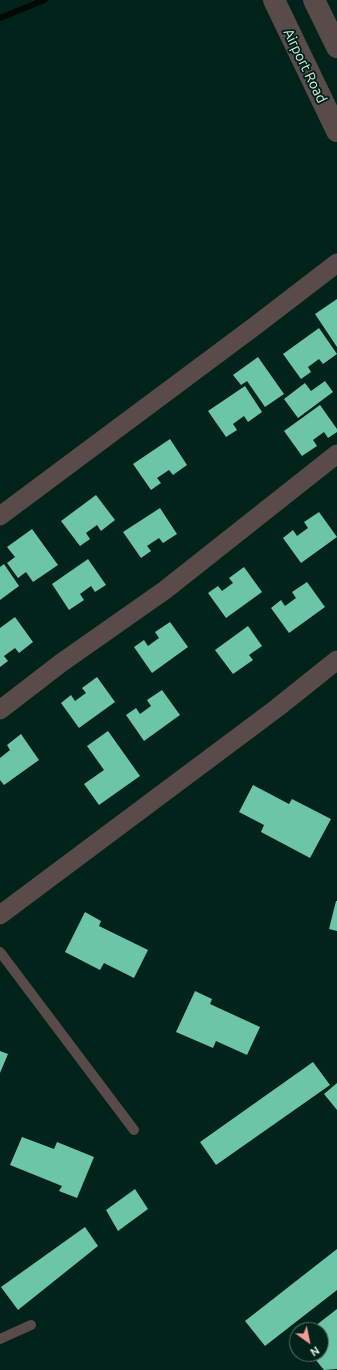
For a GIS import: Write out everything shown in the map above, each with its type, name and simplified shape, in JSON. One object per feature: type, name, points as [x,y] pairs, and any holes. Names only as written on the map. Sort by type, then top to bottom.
[{"type":"street","name":"Airport Road","points":[[274,0],[337,131]]},
{"type":"street","points":[[314,0],[337,47]]},
{"type":"street","points":[[0,516],[337,263]]},
{"type":"street","points":[[0,710],[61,663],[165,590],[337,454]]},
{"type":"street","points":[[0,916],[277,708],[337,660]]},
{"type":"lane","points":[[0,952],[134,1130]]},
{"type":"lane","points":[[0,1338],[31,1325]]},
{"type":"building","points":[[337,299],[337,347],[315,314]]},
{"type":"building","points":[[319,328],[337,354],[323,364],[319,359],[308,367],[311,372],[301,379],[283,354]]},
{"type":"building","points":[[258,357],[284,394],[265,407],[247,381],[241,385],[233,375]]},
{"type":"building","points":[[325,381],[333,392],[298,418],[284,399],[305,383],[311,391]]},
{"type":"building","points":[[245,386],[262,412],[248,422],[244,416],[233,424],[237,430],[226,437],[208,411]]},
{"type":"building","points":[[320,405],[337,429],[337,432],[328,438],[324,432],[313,440],[317,446],[302,456],[284,431]]},
{"type":"building","points":[[170,439],[187,465],[173,475],[169,470],[157,478],[161,483],[151,490],[133,464]]},
{"type":"building","points":[[96,495],[115,520],[101,531],[97,525],[86,533],[90,539],[80,546],[61,521]]},
{"type":"building","points":[[160,508],[177,534],[163,543],[159,538],[147,546],[151,551],[141,558],[123,532]]},
{"type":"building","points":[[319,512],[337,537],[301,563],[283,538],[293,530],[297,536],[308,528],[304,522]]},
{"type":"building","points":[[32,529],[58,565],[33,582],[26,572],[18,578],[7,563],[15,557],[7,547]]},
{"type":"building","points":[[88,559],[106,585],[95,592],[91,586],[80,594],[84,600],[69,610],[52,584]]},
{"type":"building","points":[[4,564],[19,586],[0,600],[0,567]]},
{"type":"building","points":[[244,567],[262,592],[226,618],[208,593],[218,586],[222,591],[233,583],[229,578]]},
{"type":"building","points":[[307,582],[325,607],[289,633],[271,608],[281,600],[285,606],[296,598],[292,592]]},
{"type":"building","points":[[15,617],[33,642],[19,653],[15,648],[4,656],[8,661],[0,667],[0,628]]},
{"type":"building","points":[[170,622],[188,647],[152,673],[134,647],[144,640],[148,646],[159,638],[155,632]]},
{"type":"building","points":[[248,626],[262,646],[249,655],[253,660],[233,674],[215,650]]},
{"type":"building","points":[[97,677],[115,702],[79,728],[61,703],[71,695],[75,701],[86,693],[82,688]]},
{"type":"building","points":[[162,690],[180,715],[144,741],[126,715],[136,708],[140,714],[151,706],[147,700]]},
{"type":"building","points":[[108,731],[140,776],[99,805],[84,784],[104,770],[87,746]]},
{"type":"building","points":[[21,734],[39,760],[4,785],[0,780],[0,758],[10,750],[7,745]]},
{"type":"building","points":[[253,785],[289,804],[292,799],[331,819],[310,858],[261,832],[264,825],[239,812]]},
{"type":"building","points":[[337,901],[337,931],[329,929]]},
{"type":"building","points":[[85,912],[101,921],[99,926],[148,950],[134,978],[104,963],[100,970],[65,952]]},
{"type":"building","points":[[195,991],[212,999],[210,1004],[260,1027],[247,1055],[216,1041],[213,1048],[176,1032]]},
{"type":"building","points":[[0,1051],[8,1054],[0,1073]]},
{"type":"building","points":[[313,1062],[330,1085],[216,1165],[200,1142]]},
{"type":"building","points":[[337,1083],[337,1110],[324,1094]]},
{"type":"building","points":[[22,1137],[54,1149],[57,1142],[94,1157],[77,1198],[59,1191],[62,1186],[10,1165]]},
{"type":"building","points":[[135,1189],[148,1209],[118,1231],[106,1210]]},
{"type":"building","points":[[85,1227],[98,1246],[18,1310],[1,1287]]},
{"type":"building","points":[[337,1249],[337,1290],[296,1322],[289,1322],[289,1327],[265,1346],[245,1321]]},
{"type":"building","points":[[337,1309],[337,1369],[324,1370],[318,1362],[329,1362],[329,1322],[320,1322]]},
{"type":"waterway","points":[[0,18],[45,0]]}]
